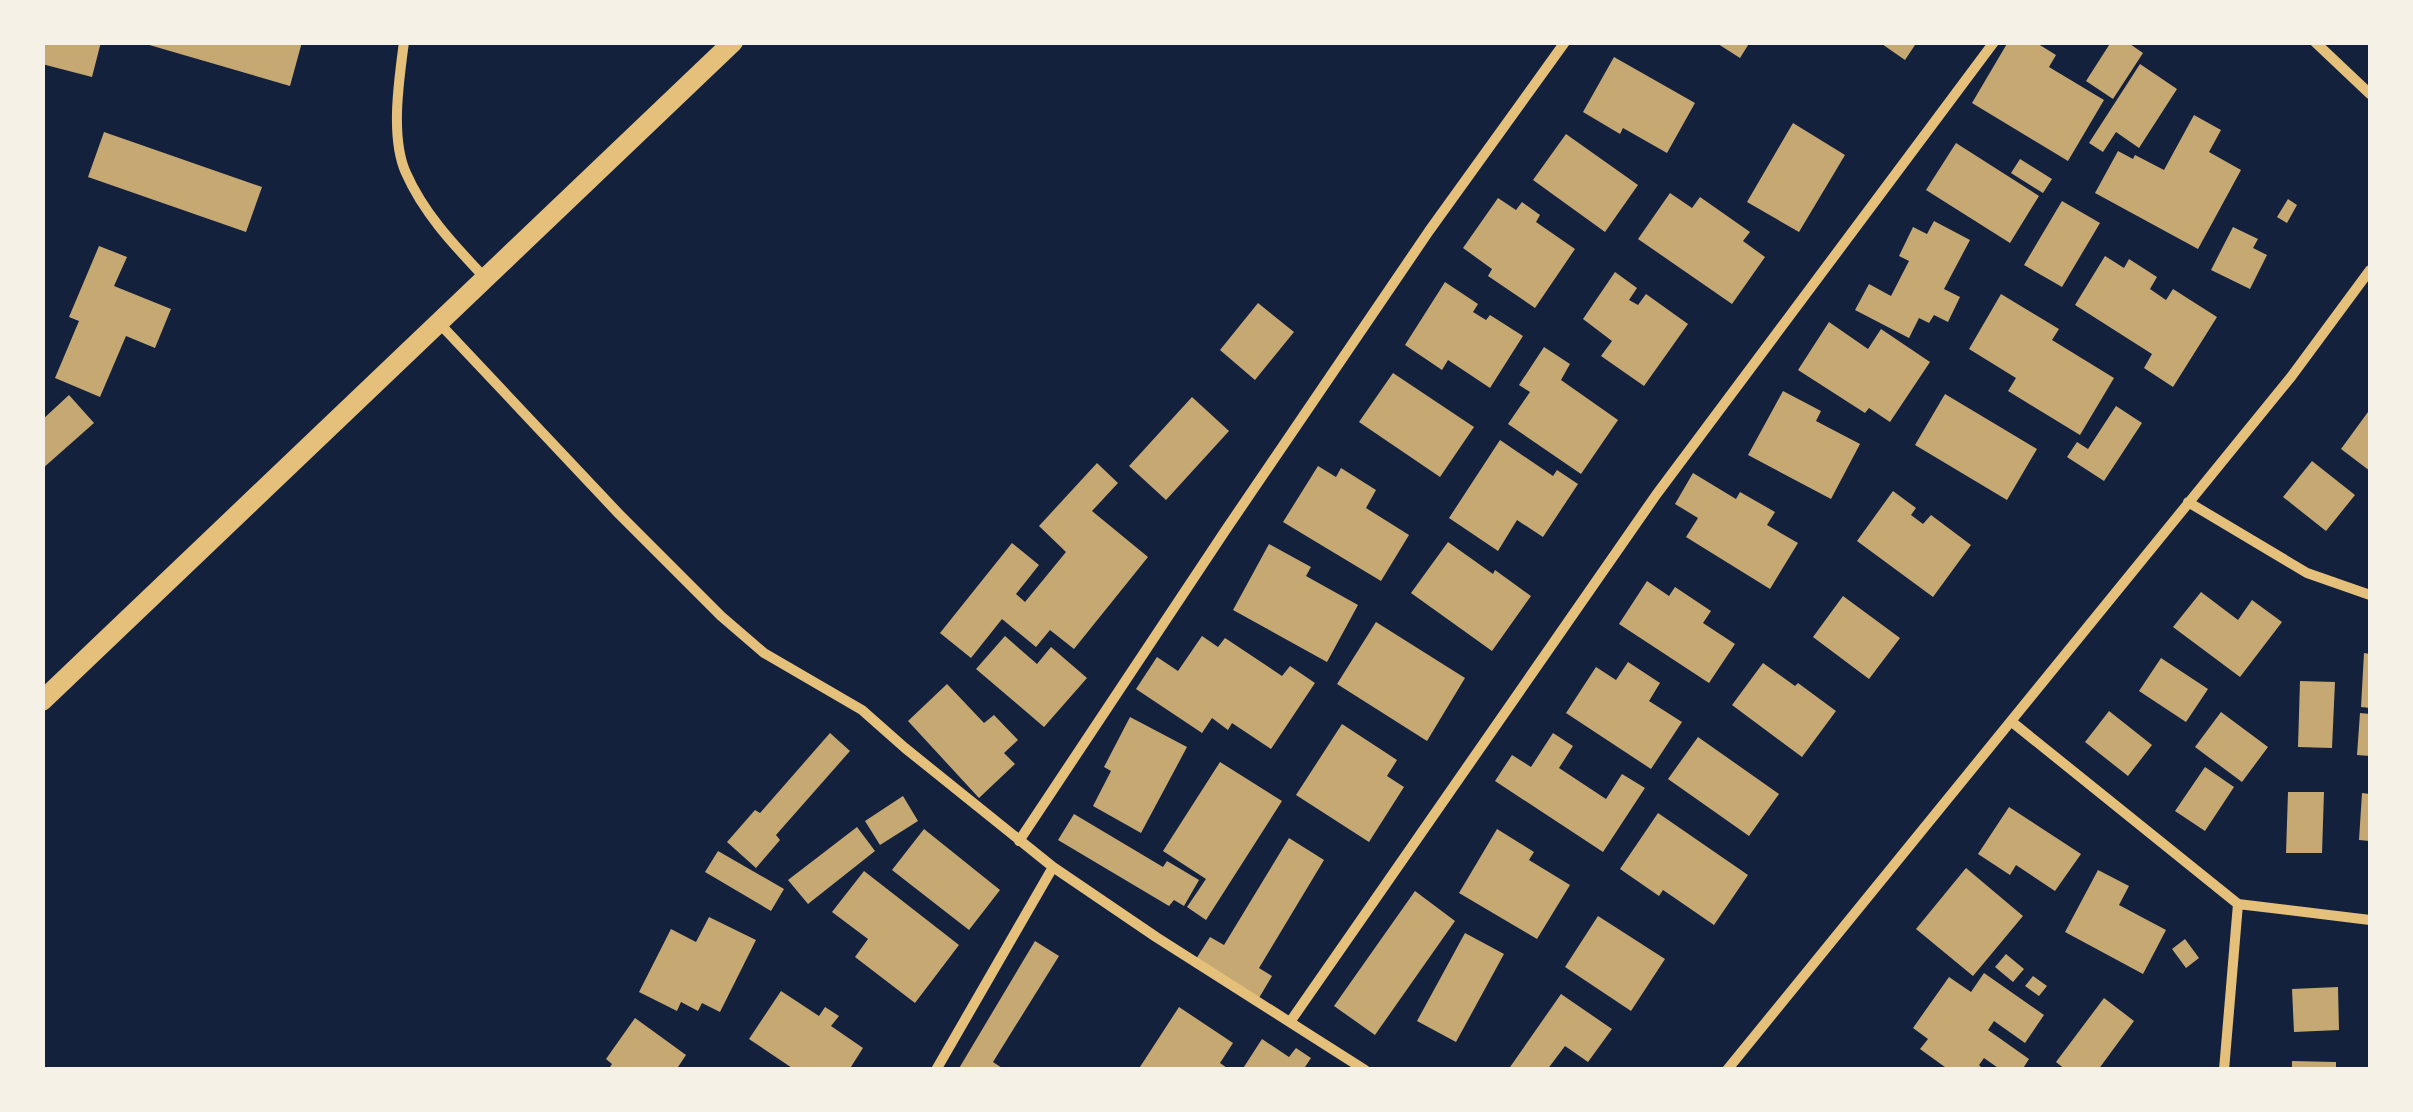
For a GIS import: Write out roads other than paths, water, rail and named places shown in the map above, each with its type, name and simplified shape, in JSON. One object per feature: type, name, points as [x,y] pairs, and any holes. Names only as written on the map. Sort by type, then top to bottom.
[{"type":"main road","points":[[42,701],[733,42]]},
{"type":"street","points":[[404,42],[398,90],[398,134],[404,171],[439,229],[486,278]]},
{"type":"street","points":[[1019,840],[1428,232],[1565,42]]},
{"type":"street","points":[[1290,1022],[1656,494],[1994,42]]},
{"type":"street","points":[[2314,42],[2370,94]]},
{"type":"street","points":[[1727,1070],[2292,377],[2370,270]]},
{"type":"street","points":[[440,324],[592,487],[721,616],[764,652],[862,710],[1053,867],[1156,938],[1365,1070]]},
{"type":"street","points":[[2188,502],[2307,573],[2370,595]]},
{"type":"street","points":[[2012,722],[2238,904],[2370,920]]},
{"type":"street","points":[[936,1070],[1053,867]]},
{"type":"street","points":[[2224,1070],[2238,904]]}]
